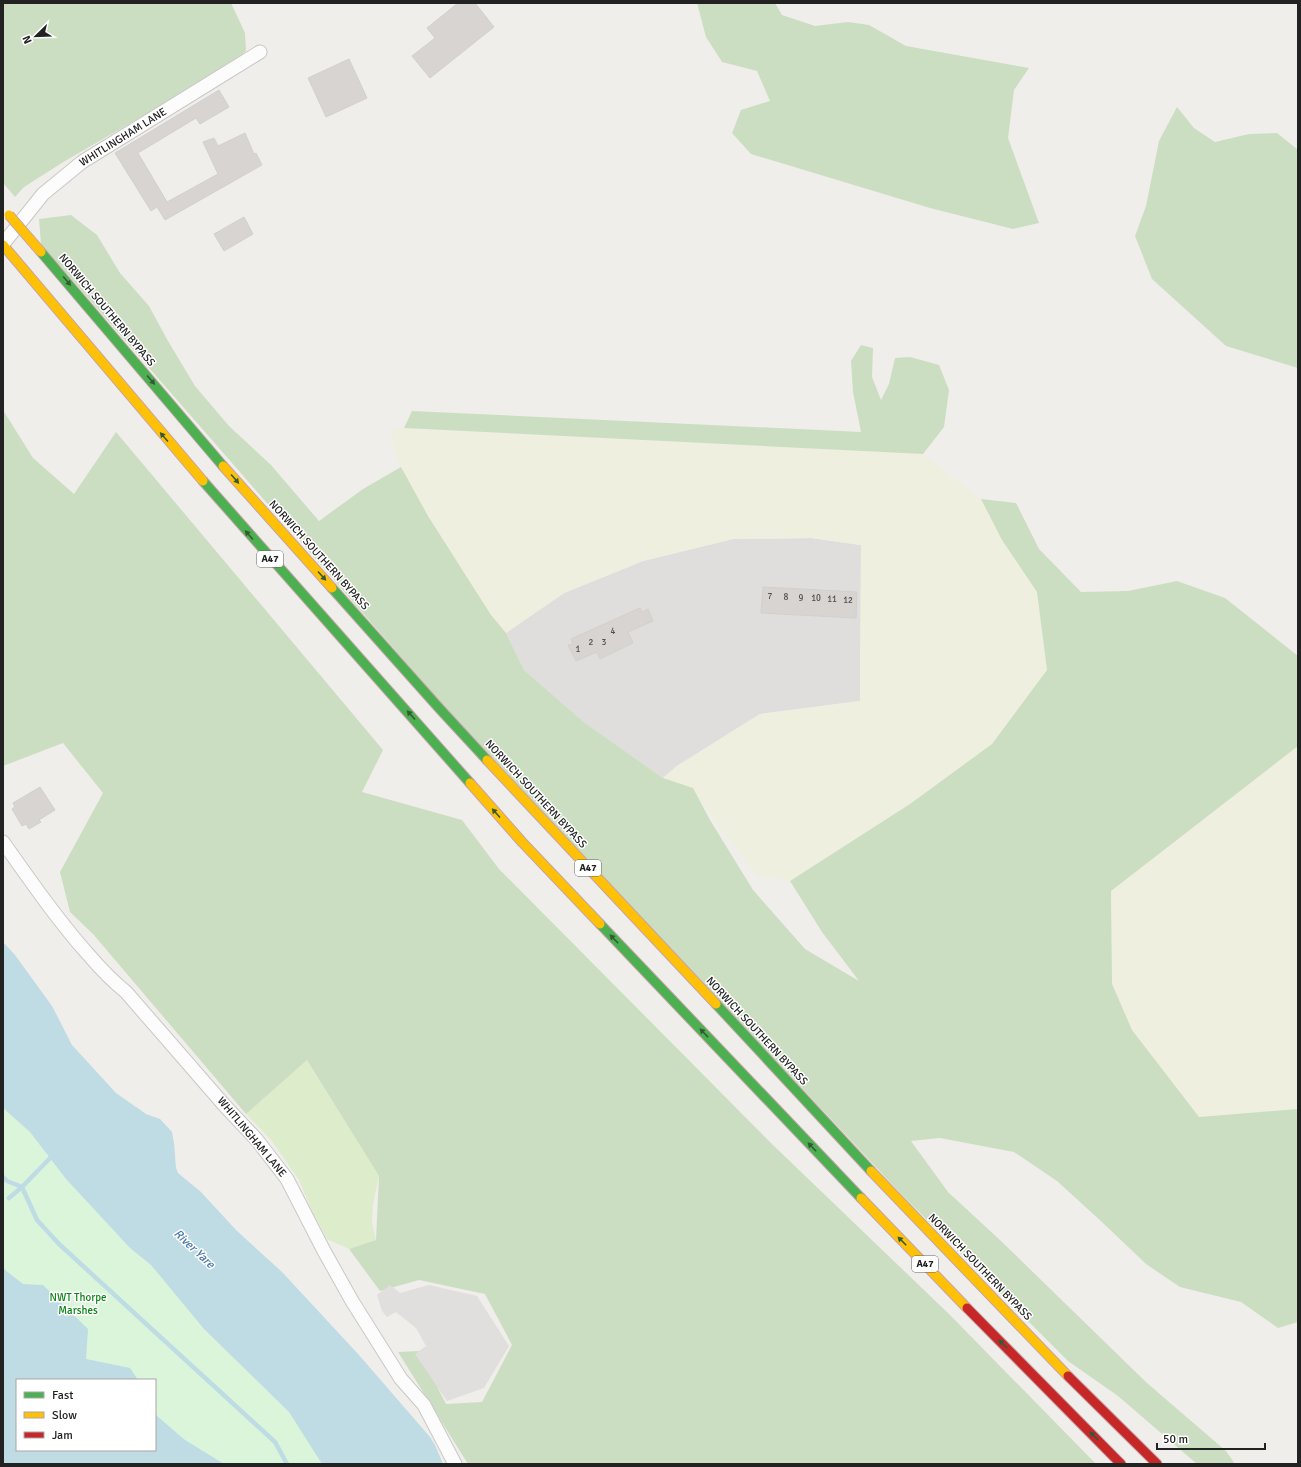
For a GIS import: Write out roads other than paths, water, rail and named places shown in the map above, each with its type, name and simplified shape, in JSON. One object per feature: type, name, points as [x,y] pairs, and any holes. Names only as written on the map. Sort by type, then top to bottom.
[{"type":"highway","name":"NORWICH SOUTHERN BYPASS","points":[[6,211],[238,483],[439,708],[904,1206],[1062,1369],[1157,1464]]},
{"type":"highway","name":"A47","points":[[3,245],[219,500],[522,842],[890,1229],[1121,1464]]},
{"type":"street","name":"WHITLINGHAM LANE","points":[[3,245],[42,194],[82,162],[260,52]]},
{"type":"street","name":"WHITLINGHAM LANE","points":[[3,842],[74,938],[112,981],[130,997],[225,1106],[257,1140],[287,1179],[324,1251],[352,1300],[401,1379],[424,1405],[455,1464]]},
{"type":"water","name":"River Yare","points":[[3,942],[15,955],[52,1006],[72,1045],[116,1093],[146,1114],[160,1119],[172,1132],[176,1168],[178,1173],[201,1192],[236,1230],[282,1272],[359,1355],[430,1437],[443,1464],[322,1464],[289,1412],[204,1329],[151,1265],[130,1248],[66,1179],[30,1132],[3,1108]]},
{"type":"water","points":[[3,1265],[5,1270],[23,1284],[43,1285],[88,1329],[86,1359],[130,1368],[137,1379],[16,1379],[16,1451],[156,1451],[156,1414],[185,1440],[224,1464],[3,1464]]},
{"type":"waterway","points":[[9,1198],[22,1187],[54,1154]]},
{"type":"waterway","points":[[3,1177],[7,1181],[22,1187],[37,1220],[59,1244],[275,1442],[287,1464]]},
{"type":"park label","name":"NWT Thorpe Marshes","points":[[78,1303]]}]
